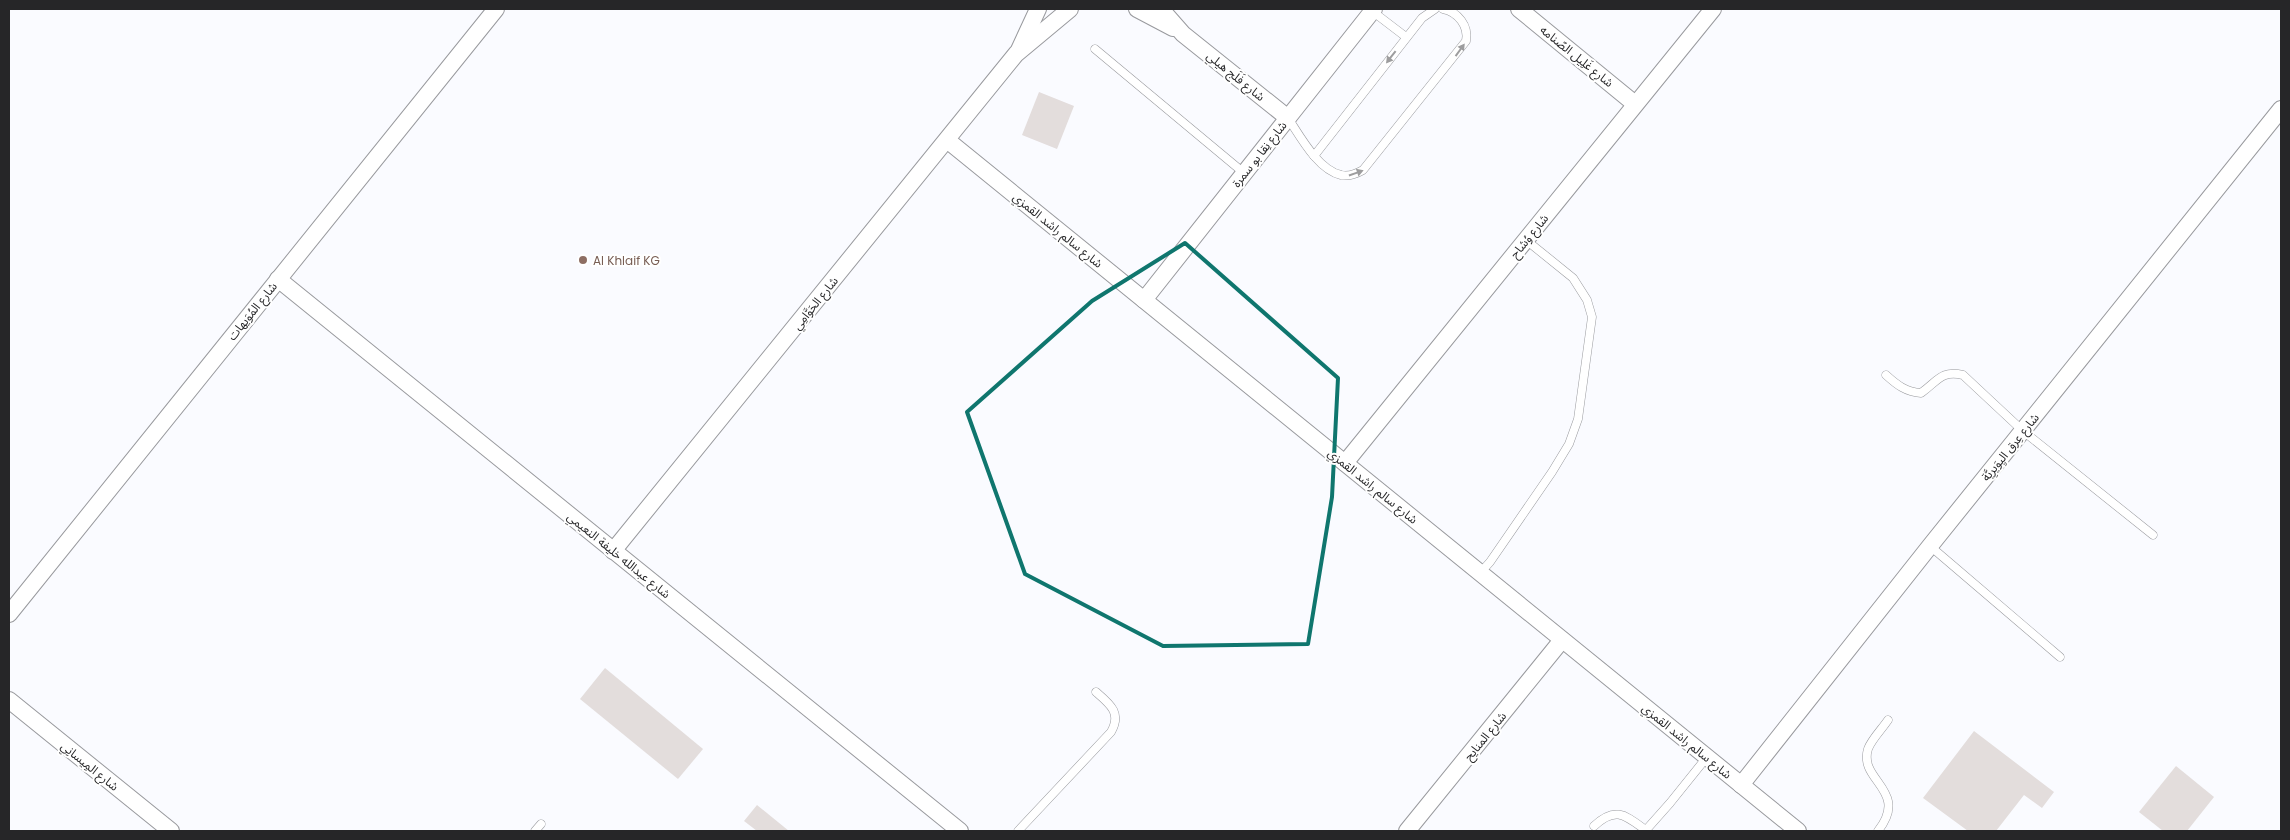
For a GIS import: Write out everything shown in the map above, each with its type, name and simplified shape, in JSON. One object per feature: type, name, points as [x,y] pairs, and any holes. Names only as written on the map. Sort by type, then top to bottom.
[{"type":"street","name":"شارع المُوَيهات","points":[[9,614],[496,9]]},
{"type":"street","name":"شارع الحَوَّامِي","points":[[1016,54],[1038,9]]},
{"type":"street","name":"شارع الحَوَّامِي","points":[[613,551],[1016,54],[1070,9]]},
{"type":"street","name":"شارع فَلَج هيلي","points":[[1137,9],[1183,34]]},
{"type":"street","name":"شارع فَلَج هيلي","points":[[1161,9],[1183,34],[1288,118]]},
{"type":"street","name":"شارع غَلِيل الصّنامه","points":[[1519,9],[1635,104]]},
{"type":"street","name":"شارع وُشاح","points":[[1345,463],[1713,9]]},
{"type":"street","name":"شارع نِقا بو سمرة","points":[[1144,300],[1373,10]]},
{"type":"street","name":"شارع عِرق اليِوَيرِيَّة","points":[[1741,785],[2281,109]]},
{"type":"street","name":"شارع سالم راشد القمزي","points":[[947,140],[1798,831]]},
{"type":"street","name":"شارع عبدالله خليفة النعيمي","points":[[278,279],[960,831]]},
{"type":"street","name":"شارع المنايح","points":[[1407,831],[1562,640]]},
{"type":"street","name":"شارع المِيسانِي","points":[[9,700],[171,831]]},
{"type":"lane","points":[[1314,156],[1406,37],[1422,18],[1435,9]]},
{"type":"lane","points":[[1288,118],[1314,156],[1341,175],[1352,176],[1364,170],[1466,41],[1468,33],[1465,24],[1443,9]]},
{"type":"lane","points":[[1373,10],[1406,37]]},
{"type":"lane","points":[[1095,50],[1244,173]]},
{"type":"lane","points":[[1480,573],[1490,562],[1535,497],[1569,444],[1578,419],[1591,326],[1592,317],[1587,300],[1573,278],[1526,240]]},
{"type":"lane","points":[[1886,375],[1899,387],[1921,393],[1942,376],[1951,372],[1963,375],[2023,432],[2152,535]]},
{"type":"lane","points":[[1930,546],[2060,657]]},
{"type":"lane","points":[[1018,831],[1111,732],[1116,723],[1116,714],[1112,706],[1096,692]]},
{"type":"lane","points":[[1888,720],[1868,748],[1867,758],[1869,768],[1887,796],[1889,808],[1880,828],[1890,831]]},
{"type":"lane","points":[[1594,826],[1605,816],[1613,814],[1624,815],[1646,831],[1706,757]]},
{"type":"lane","points":[[535,831],[541,824]]},
{"type":"highlighted area","points":[[1185,243],[1338,378],[1332,497],[1308,644],[1163,646],[1025,574],[967,412],[1092,301]]},
{"type":"building","points":[[1039,92],[1074,106],[1057,149],[1022,135]]},
{"type":"building","points":[[605,668],[703,749],[678,779],[580,699]]},
{"type":"building","points":[[1974,731],[2054,792],[2042,808],[2024,795],[1996,831],[1968,831],[1923,798]]},
{"type":"building","points":[[2176,766],[2214,797],[2187,831],[2163,831],[2139,812]]},
{"type":"building","points":[[757,805],[789,831],[757,831],[744,821]]},
{"type":"place","name":"Al Khlaif KG","points":[[583,260]]}]
